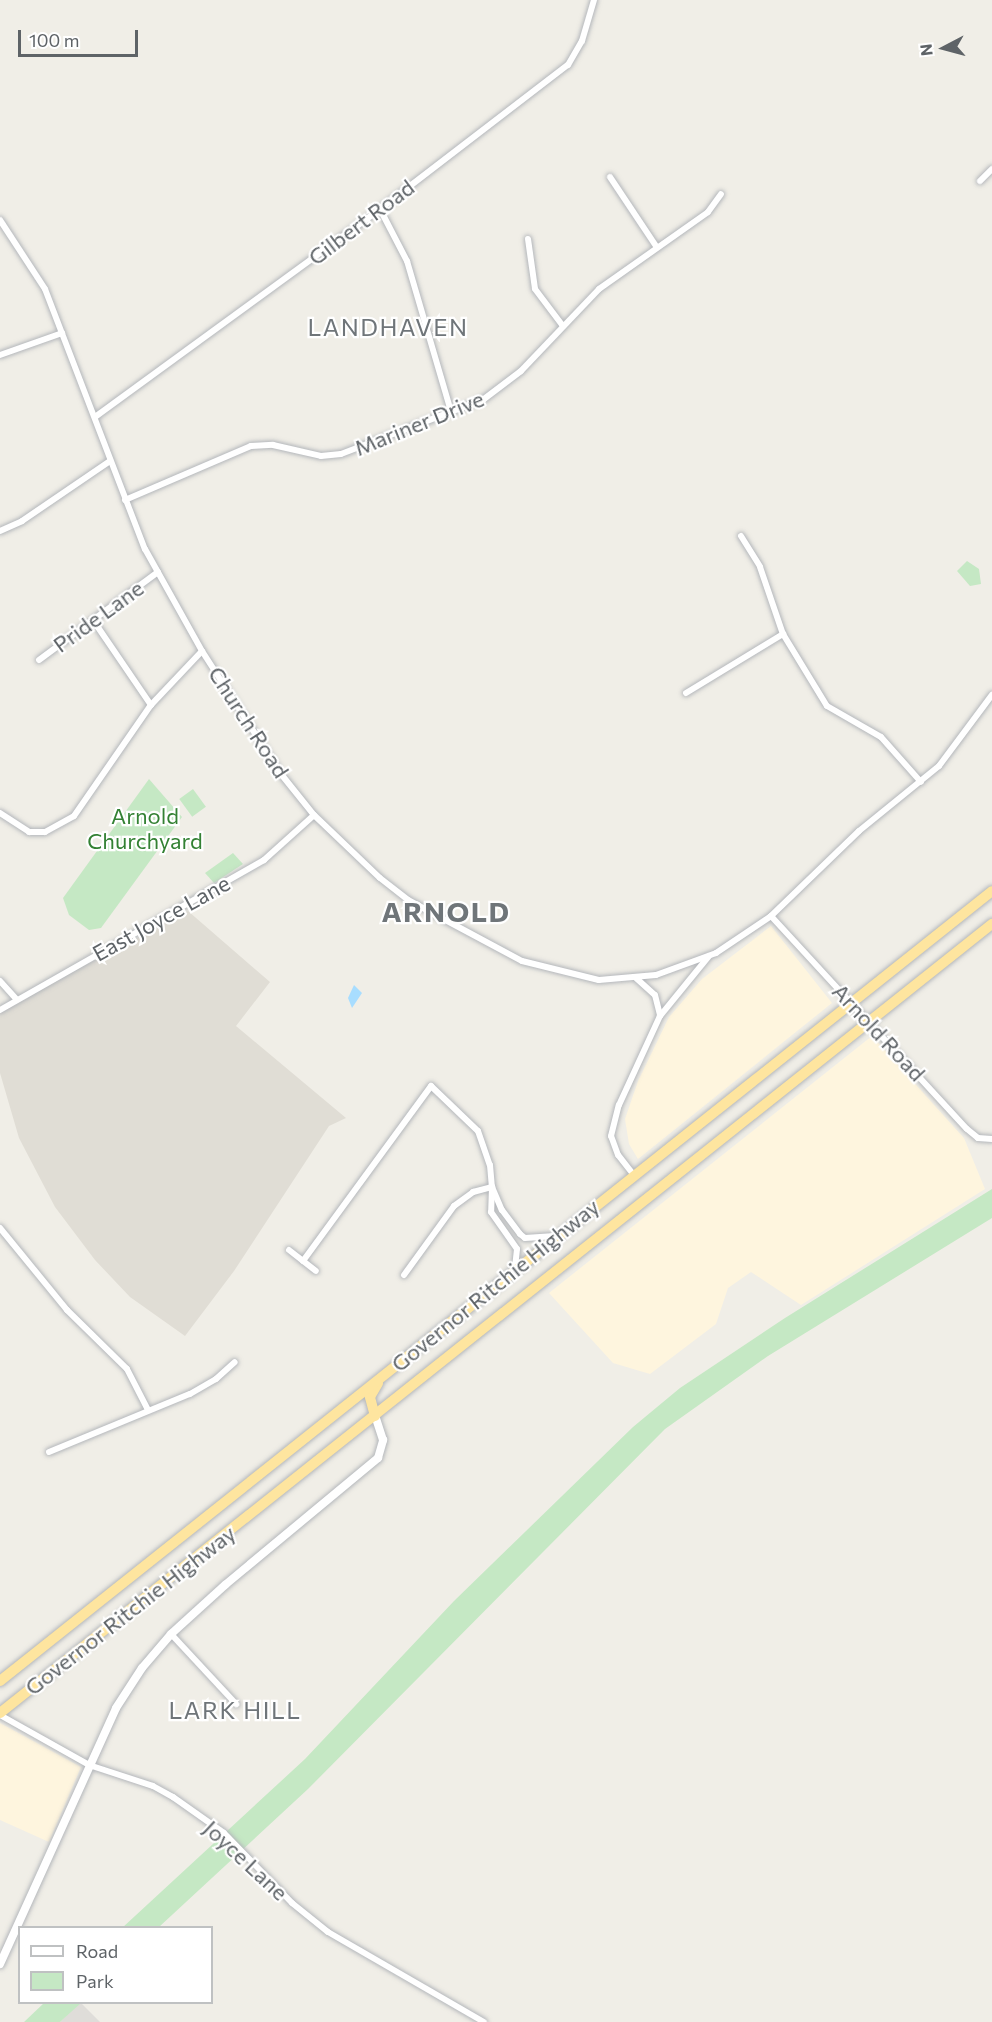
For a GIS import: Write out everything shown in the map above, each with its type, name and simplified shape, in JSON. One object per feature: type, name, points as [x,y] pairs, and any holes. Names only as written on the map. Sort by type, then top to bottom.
[{"type":"highway","name":"Governor Ritchie Highway","points":[[0,1681],[380,1379],[555,1236],[992,891]]},
{"type":"highway","name":"Governor Ritchie Highway","points":[[0,1714],[992,924]]},
{"type":"highway","points":[[375,1416],[370,1397],[380,1379]]},
{"type":"highway","points":[[0,1690],[19,1666]]},
{"type":"street","name":"Gilbert Road","points":[[95,417],[380,209],[568,65],[582,41],[594,0]]},
{"type":"street","points":[[980,181],[992,169]]},
{"type":"street","points":[[610,177],[656,246]]},
{"type":"street","name":"Mariner Drive","points":[[125,500],[251,446],[273,445],[321,456],[341,454],[484,399],[512,378],[599,290],[656,246],[708,212],[721,194]]},
{"type":"street","points":[[380,209],[407,261],[451,411]]},
{"type":"street","name":"Church Road","points":[[0,220],[45,290],[125,500],[158,572],[202,651],[251,730],[314,815],[354,857],[408,900],[478,939],[522,961],[570,975],[599,980],[636,978],[681,968],[710,956]]},
{"type":"street","points":[[528,239],[535,289],[563,326]]},
{"type":"street","points":[[0,355],[62,333]]},
{"type":"street","points":[[0,531],[22,521],[110,461]]},
{"type":"street","points":[[741,536],[760,567],[783,634],[805,675],[827,706],[881,737],[921,782]]},
{"type":"street","name":"Pride Lane","points":[[39,660],[158,572]]},
{"type":"street","points":[[93,620],[151,705]]},
{"type":"street","points":[[686,693],[783,634]]},
{"type":"street","points":[[0,813],[29,832],[59,827],[74,816],[151,705],[202,651]]},
{"type":"street","points":[[633,1174],[618,1155],[612,1126],[643,1047],[660,1016],[710,956],[771,916],[859,831],[921,782],[954,748],[992,695]]},
{"type":"street","name":"East Joyce Lane","points":[[0,1010],[264,860],[314,815]]},
{"type":"street","name":"Arnold Road","points":[[771,916],[973,1135],[992,1139]]},
{"type":"street","points":[[636,978],[655,995],[660,1016]]},
{"type":"street","points":[[0,981],[16,999]]},
{"type":"street","points":[[303,1261],[431,1086],[478,1131],[490,1165],[492,1187],[490,1212],[517,1249],[515,1268]]},
{"type":"street","points":[[492,1187],[502,1210],[525,1238],[555,1236]]},
{"type":"street","points":[[404,1275],[454,1206],[473,1192],[492,1187]]},
{"type":"street","points":[[0,1228],[67,1310],[127,1369],[148,1410]]},
{"type":"street","points":[[290,1251],[316,1271]]},
{"type":"street","points":[[49,1452],[216,1379],[235,1362]]},
{"type":"street","points":[[0,1964],[116,1708],[142,1668],[171,1634],[378,1458],[383,1440],[375,1416]]},
{"type":"street","points":[[171,1634],[236,1704]]},
{"type":"street","name":"Joyce Lane","points":[[0,1714],[89,1765],[173,1797],[224,1833],[292,1903],[328,1932],[484,2022]]},
{"type":"shaded area","points":[[188,911],[270,982],[236,1026],[346,1118],[329,1126],[234,1271],[185,1336],[130,1297],[95,1260],[55,1207],[19,1138],[0,1073],[0,1010]]},
{"type":"shaded area","points":[[771,926],[832,1003],[638,1159],[629,1144],[625,1119],[638,1081],[669,1017],[702,979]]},
{"type":"shaded area","points":[[872,1036],[964,1138],[985,1189],[801,1305],[751,1272],[728,1288],[716,1324],[650,1374],[613,1363],[549,1293]]},
{"type":"shaded area","points":[[0,1723],[81,1767],[49,1842],[0,1820]]},
{"type":"shaded area","points":[[79,2004],[82,2004],[100,2022],[60,2022]]},
{"type":"green space","points":[[967,561],[979,569],[981,584],[970,586],[957,571]]},
{"type":"green space","name":"Arnold Churchyard","points":[[149,779],[182,817],[101,928],[89,930],[69,915],[63,898]]},
{"type":"green space","points":[[193,789],[206,807],[192,817],[179,799]]},
{"type":"green space","points":[[233,853],[243,864],[214,883],[205,873]]},
{"type":"green space","points":[[992,1189],[992,1218],[768,1356],[665,1429],[308,1789],[160,1926],[124,1926],[305,1759],[454,1601],[633,1427],[680,1388],[785,1318]]},
{"type":"green space","points":[[43,2004],[80,2004],[60,2022],[24,2022]]},
{"type":"water","points":[[354,985],[362,993],[352,1008],[348,998]]},
{"type":"district","name":"LANDHAVEN","points":[[388,327]]},
{"type":"district","name":"ARNOLD","points":[[446,911]]},
{"type":"district","name":"LARK HILL","points":[[235,1710]]}]
